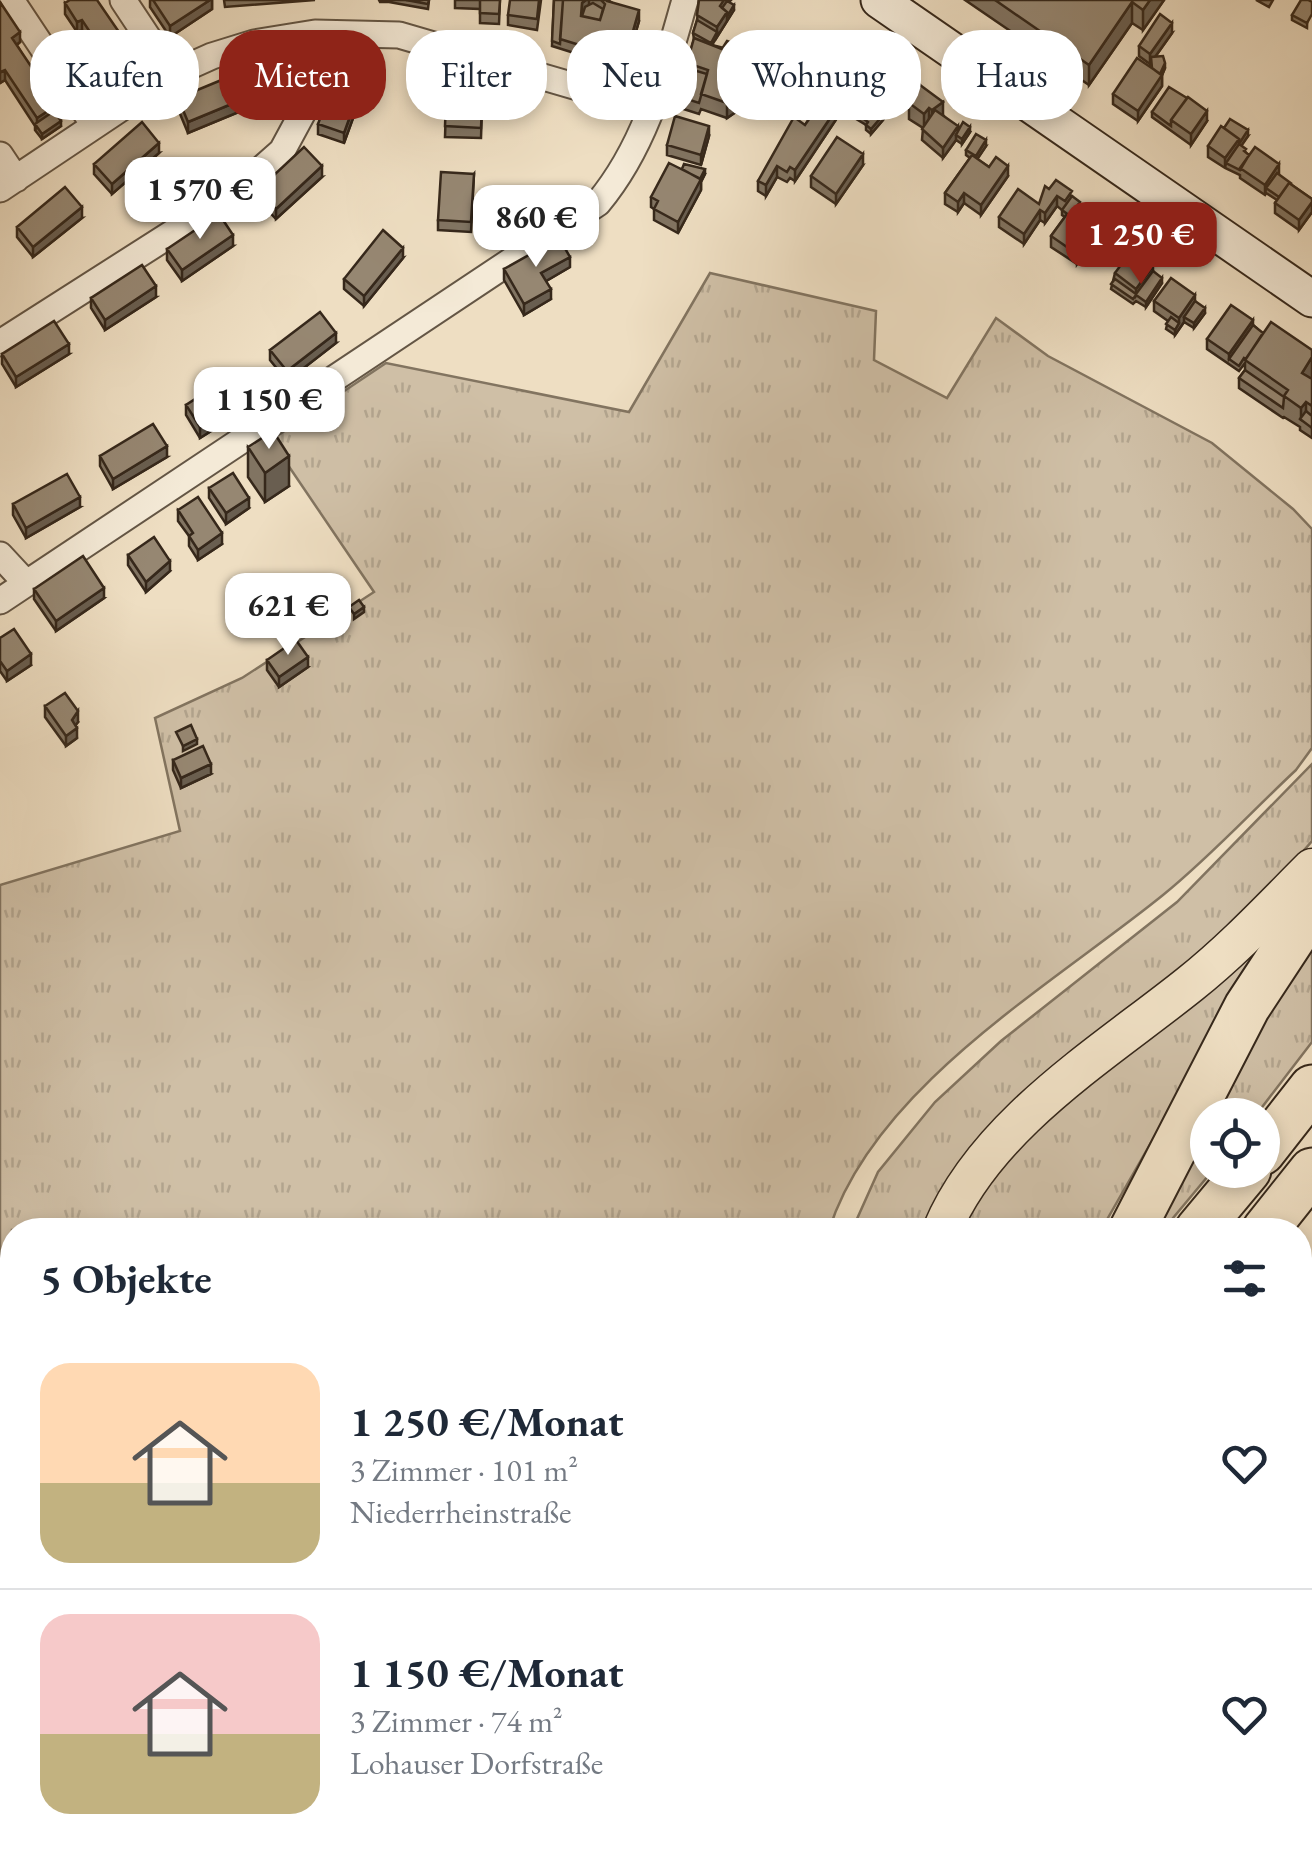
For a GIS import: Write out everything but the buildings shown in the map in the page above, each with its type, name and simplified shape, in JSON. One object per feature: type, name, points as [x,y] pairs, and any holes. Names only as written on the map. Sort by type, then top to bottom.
[{"type":"highway","points":[[1138,1218],[1246,1008],[1312,908]]},
{"type":"highway","points":[[1280,1129],[1312,1088]]},
{"type":"highway","points":[[1275,1218],[1312,1171]]},
{"type":"highway","points":[[1208,1218],[1233,1188]]},
{"type":"main road","points":[[949,1218],[975,1176],[1029,1114],[1081,1068],[1192,982],[1312,868]]},
{"type":"street","points":[[11,0],[94,126]]},
{"type":"street","points":[[123,0],[143,30]]},
{"type":"street","points":[[676,30],[685,0]]},
{"type":"street","points":[[879,0],[1312,299]]},
{"type":"street","points":[[386,35],[400,35],[567,84]]},
{"type":"street","points":[[0,155],[8,184],[103,120]]},
{"type":"street","points":[[0,342],[232,195],[282,151],[299,120]]},
{"type":"street","points":[[0,601],[580,217],[598,203],[629,162],[648,120]]},
{"type":"street","points":[[0,555],[26,583]]},
{"type":"green space","points":[[710,273],[876,311],[874,360],[947,398],[996,318],[1048,356],[1212,443],[1312,529],[1312,748],[1296,770],[1180,880],[1020,1003],[925,1085],[885,1130],[852,1178],[834,1218],[0,1218],[0,885],[180,831],[155,718],[242,678],[374,592],[271,440],[386,363],[629,412]]},
{"type":"green space","points":[[1312,764],[1312,841],[1271,888],[947,1185],[928,1218],[857,1218],[878,1172],[935,1102],[1001,1041],[1177,902]]},
{"type":"green space","points":[[1293,908],[1224,1015],[1108,1218],[966,1218],[1012,1151]]},
{"type":"green space","points":[[1312,936],[1312,1042],[1269,1098],[1216,1098]]},
{"type":"green space","points":[[1190,1142],[1190,1188],[1198,1188],[1173,1218],[1145,1218]]}]
